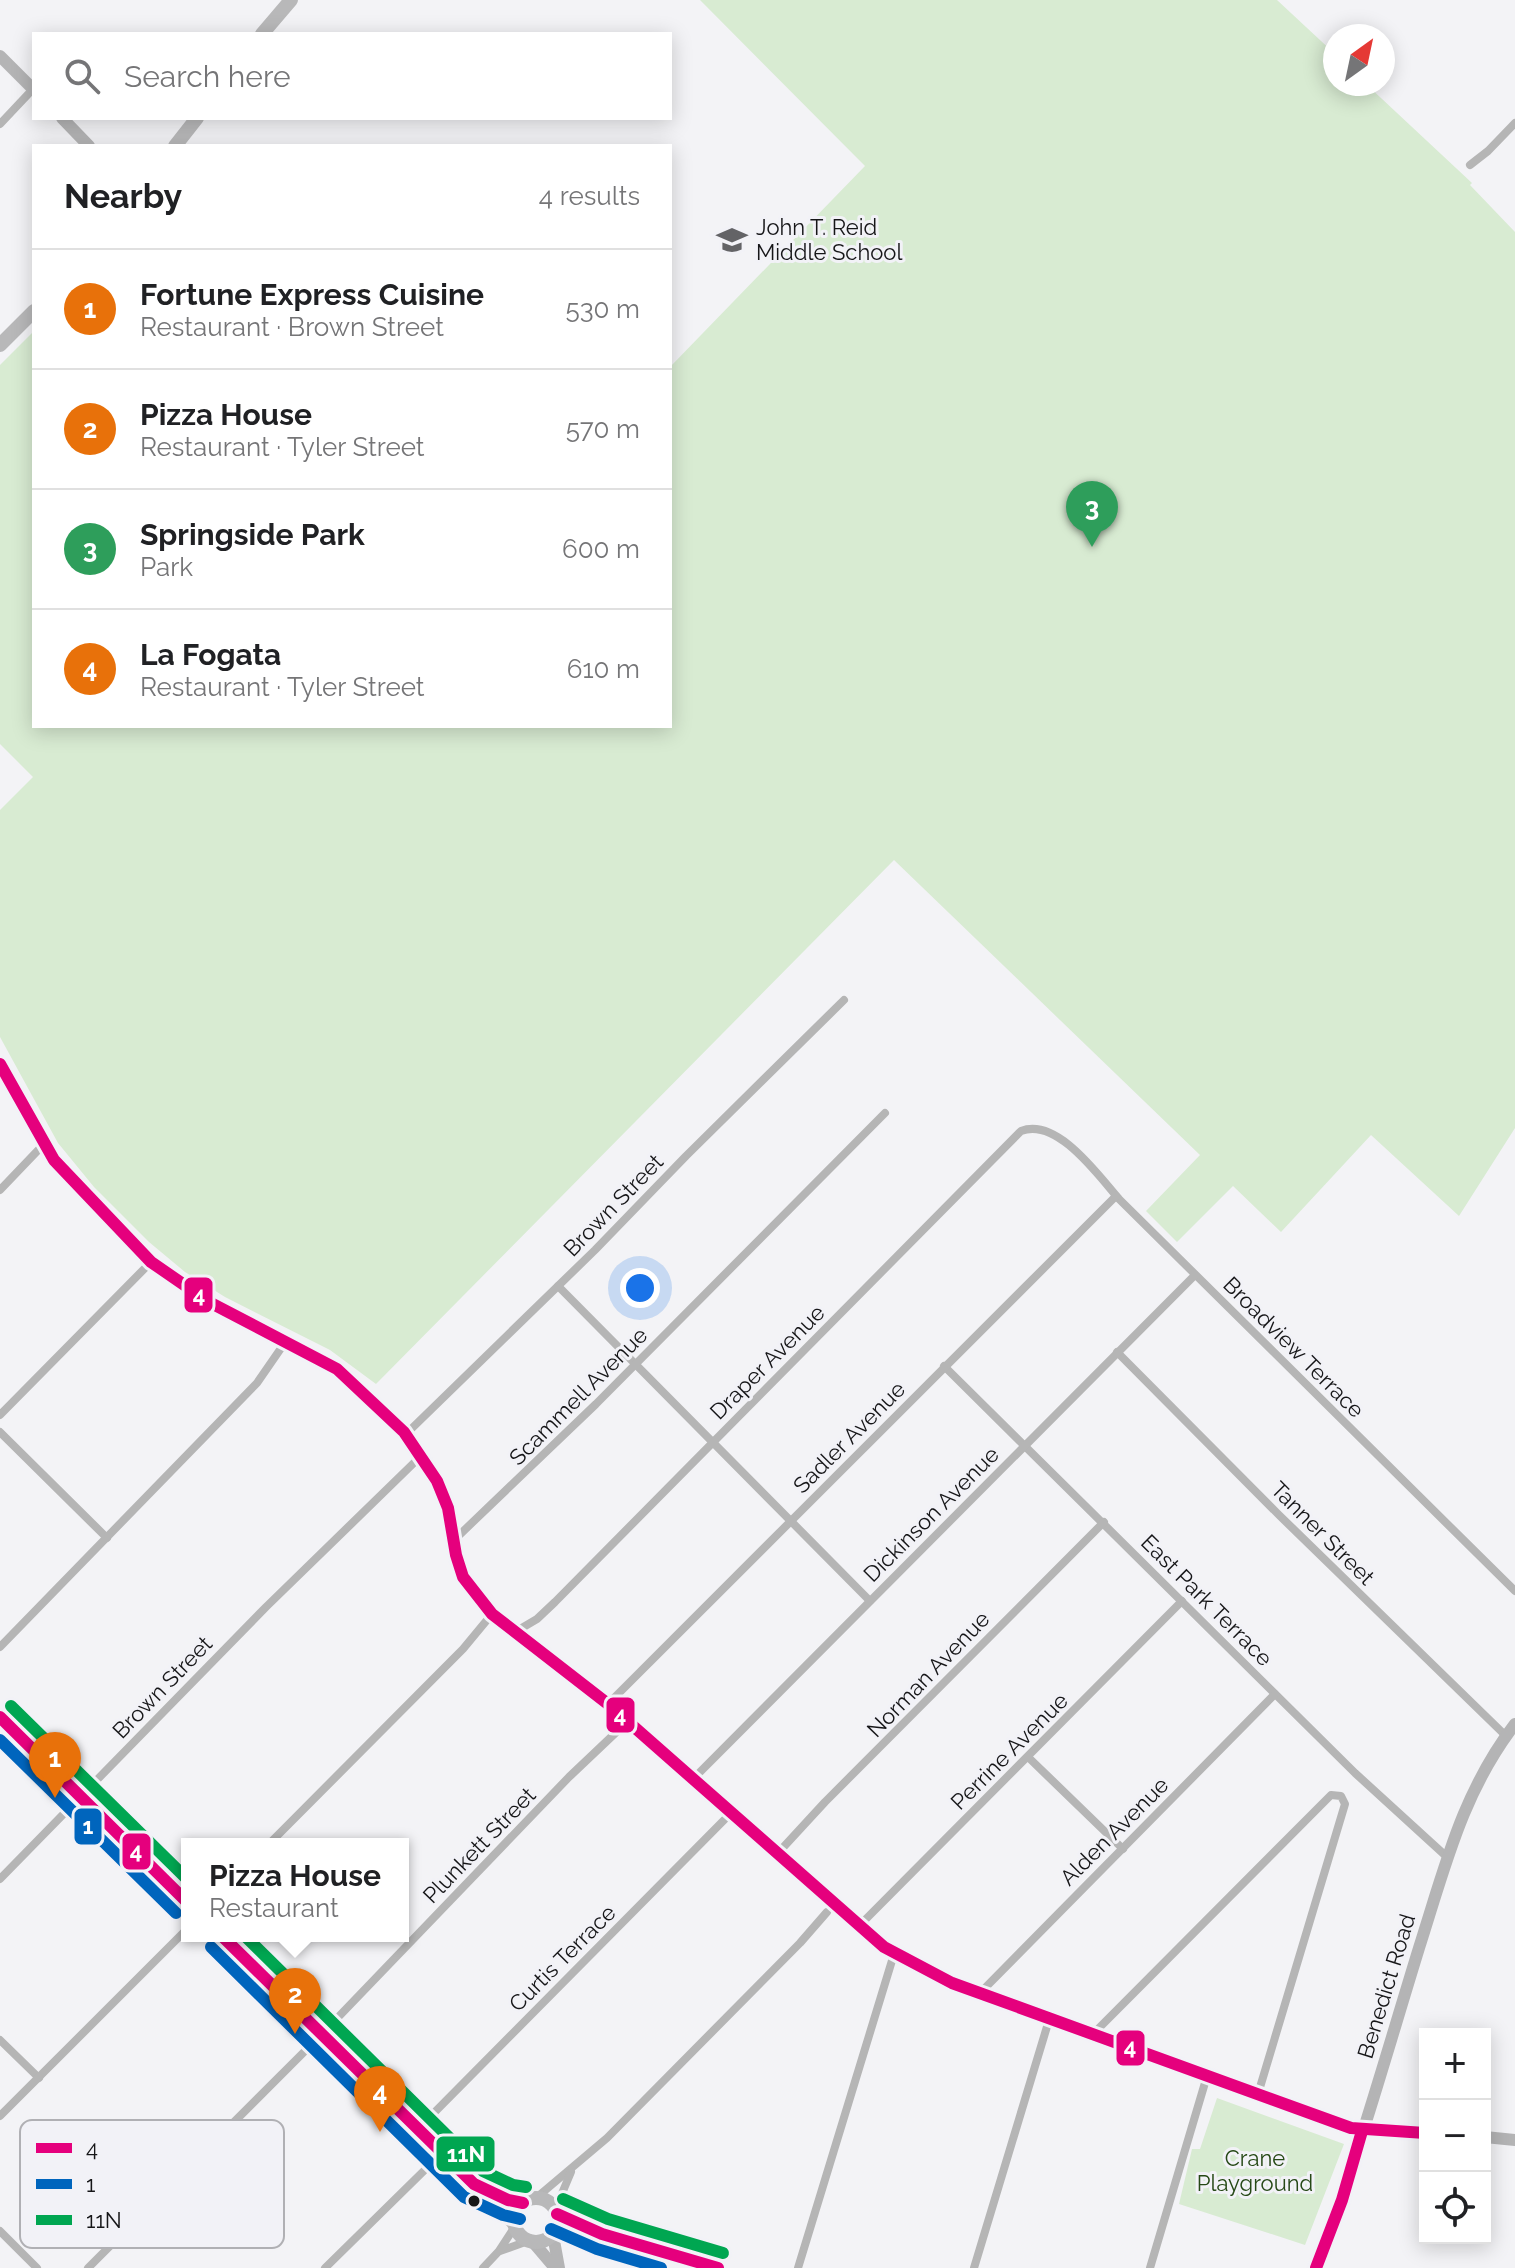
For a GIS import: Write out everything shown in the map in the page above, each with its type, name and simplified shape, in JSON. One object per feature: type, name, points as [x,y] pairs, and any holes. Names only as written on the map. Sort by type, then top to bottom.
[{"type":"main road","points":[[264,32],[291,0]]},
{"type":"main road","points":[[177,144],[195,120]]},
{"type":"main road","points":[[0,345],[32,313]]},
{"type":"main road","points":[[0,1717],[181,1896]]},
{"type":"main road","points":[[228,1942],[530,2241],[547,2239],[554,2233],[602,2234]]},
{"type":"main road","points":[[474,2184],[508,2200],[547,2202],[556,2212],[602,2234],[718,2268]]},
{"type":"main road","points":[[514,2226],[516,2212],[530,2200]]},
{"type":"main road","points":[[554,2233],[556,2212]]},
{"type":"street","points":[[0,56],[32,87]]},
{"type":"street","points":[[0,124],[32,91]]},
{"type":"street","points":[[64,120],[87,144]]},
{"type":"street","points":[[1470,165],[1515,123]]},
{"type":"street","name":"Brown Street","points":[[406,1434],[844,1000]]},
{"type":"street","points":[[0,1064],[54,1160],[151,1262],[209,1302],[337,1369],[406,1434],[437,1481],[448,1508],[463,1577],[492,1614],[608,1704],[894,1954],[916,1966],[1049,2020],[1362,2131],[1419,2133]]},
{"type":"street","name":"Scammell Avenue","points":[[453,1541],[519,1480],[885,1113]]},
{"type":"street","name":"Draper Avenue","points":[[515,1632],[537,1619],[555,1602],[1021,1131],[1031,1127],[1046,1130]]},
{"type":"street","name":"Broadview Terrace","points":[[1046,1130],[1065,1142],[1515,1591]]},
{"type":"street","points":[[0,1190],[44,1144]]},
{"type":"street","name":"Sadler Avenue","points":[[608,1704],[1116,1196]]},
{"type":"street","points":[[0,1415],[151,1262]]},
{"type":"street","name":"Dickinson Avenue","points":[[693,1779],[1195,1275]]},
{"type":"street","points":[[558,1286],[870,1601]]},
{"type":"street","points":[[0,1647],[257,1383],[286,1341]]},
{"type":"street","name":"Tanner Street","points":[[1117,1352],[1385,1620],[1506,1736]]},
{"type":"street","name":"East Park Terrace","points":[[944,1366],[1402,1819],[1447,1857]]},
{"type":"street","points":[[0,1432],[107,1538]]},
{"type":"street","name":"Brown Street","points":[[0,1879],[275,1597],[422,1455]]},
{"type":"street","name":"Norman Avenue","points":[[778,1853],[1104,1522]]},
{"type":"street","name":"Perrine Avenue","points":[[860,1925],[1182,1601]]},
{"type":"street","points":[[275,1838],[463,1649],[492,1614]]},
{"type":"street","name":"Alden Avenue","points":[[980,1993],[1275,1694]]},
{"type":"street","name":"Plunkett Street","points":[[236,2120],[569,1777],[627,1722]]},
{"type":"street","name":"Benedict Road","points":[[1316,2268],[1342,2200],[1447,1857],[1473,1790],[1515,1724]]},
{"type":"street","points":[[0,1739],[20,1736]]},
{"type":"street","points":[[1028,1757],[1123,1849]]},
{"type":"street","points":[[1092,2035],[1331,1795],[1341,1796],[1345,1804],[1258,2094]]},
{"type":"street","name":"Curtis Terrace","points":[[418,2129],[731,1813]]},
{"type":"street","points":[[530,2200],[571,2171],[719,2025],[827,1912]]},
{"type":"street","points":[[0,2116],[181,1935]]},
{"type":"street","points":[[798,2268],[894,1954]]},
{"type":"street","points":[[974,2268],[1049,2020]]},
{"type":"street","points":[[0,2040],[39,2078]]},
{"type":"street","points":[[1150,2268],[1207,2076]]},
{"type":"street","points":[[1491,2138],[1515,2140]]},
{"type":"street","points":[[325,2268],[442,2153]]},
{"type":"street","points":[[556,2212],[571,2171]]},
{"type":"street","points":[[483,2268],[499,2251],[514,2226]]},
{"type":"street","points":[[0,2231],[37,2268]]},
{"type":"street","points":[[554,2233],[557,2268]]},
{"type":"street","points":[[499,2251],[530,2241],[557,2268]]},
{"type":"street","name":"Plunkett Street","points":[[88,2268],[108,2248]]},
{"type":"green space","points":[[700,0],[1277,0],[1323,43],[1323,96],[1379,96],[1472,183],[1470,185],[1515,232],[1515,1128],[1459,1216],[1371,1135],[1281,1232],[1233,1186],[1177,1242],[1146,1211],[1200,1155],[894,860],[376,1384],[330,1350],[225,1297],[185,1272],[149,1242],[94,1187],[58,1143],[0,1037],[0,810],[33,777],[0,744],[0,365],[32,333],[32,728],[672,728],[672,365],[865,166]]},
{"type":"green space","name":"Crane Playground","points":[[1217,2098],[1344,2144],[1305,2245],[1179,2204],[1192,2149],[1200,2149]]},
{"type":"transit line","name":"4","points":[[0,1064],[54,1160],[151,1262],[209,1302],[337,1369],[404,1432],[437,1481],[448,1508],[463,1577],[492,1614],[608,1704],[884,1947],[952,1983],[1351,2128],[1419,2133]]},
{"type":"transit line","name":"11N","points":[[11,1706],[181,1873]]},
{"type":"transit line","name":"4","points":[[0,1717],[181,1896]]},
{"type":"transit line","name":"1","points":[[0,1740],[176,1913]]},
{"type":"transit line","name":"4","points":[[228,1942],[474,2184],[508,2200],[523,2203]]},
{"type":"transit line","name":"11N","points":[[251,1942],[483,2171],[513,2185],[526,2187]]},
{"type":"transit line","name":"1","points":[[211,1947],[464,2197],[503,2215],[520,2219]]},
{"type":"transit line","name":"4","points":[[1316,2268],[1342,2200],[1362,2131]]},
{"type":"transit line","name":"11N","points":[[563,2199],[608,2219],[723,2253]]},
{"type":"transit line","name":"4","points":[[557,2214],[602,2234],[718,2268]]},
{"type":"transit line","name":"1","points":[[551,2229],[597,2249],[661,2268]]},
{"type":"place","name":"John T. Reid Middle School","points":[[732,240]]},
{"type":"place","name":"Springside Park","points":[[1092,547]]},
{"type":"place","name":"Fortune Express Cuisine","points":[[55,1798]]},
{"type":"place","name":"Pizza House","points":[[295,2034]]},
{"type":"place","name":"La Fogata","points":[[380,2132]]}]
